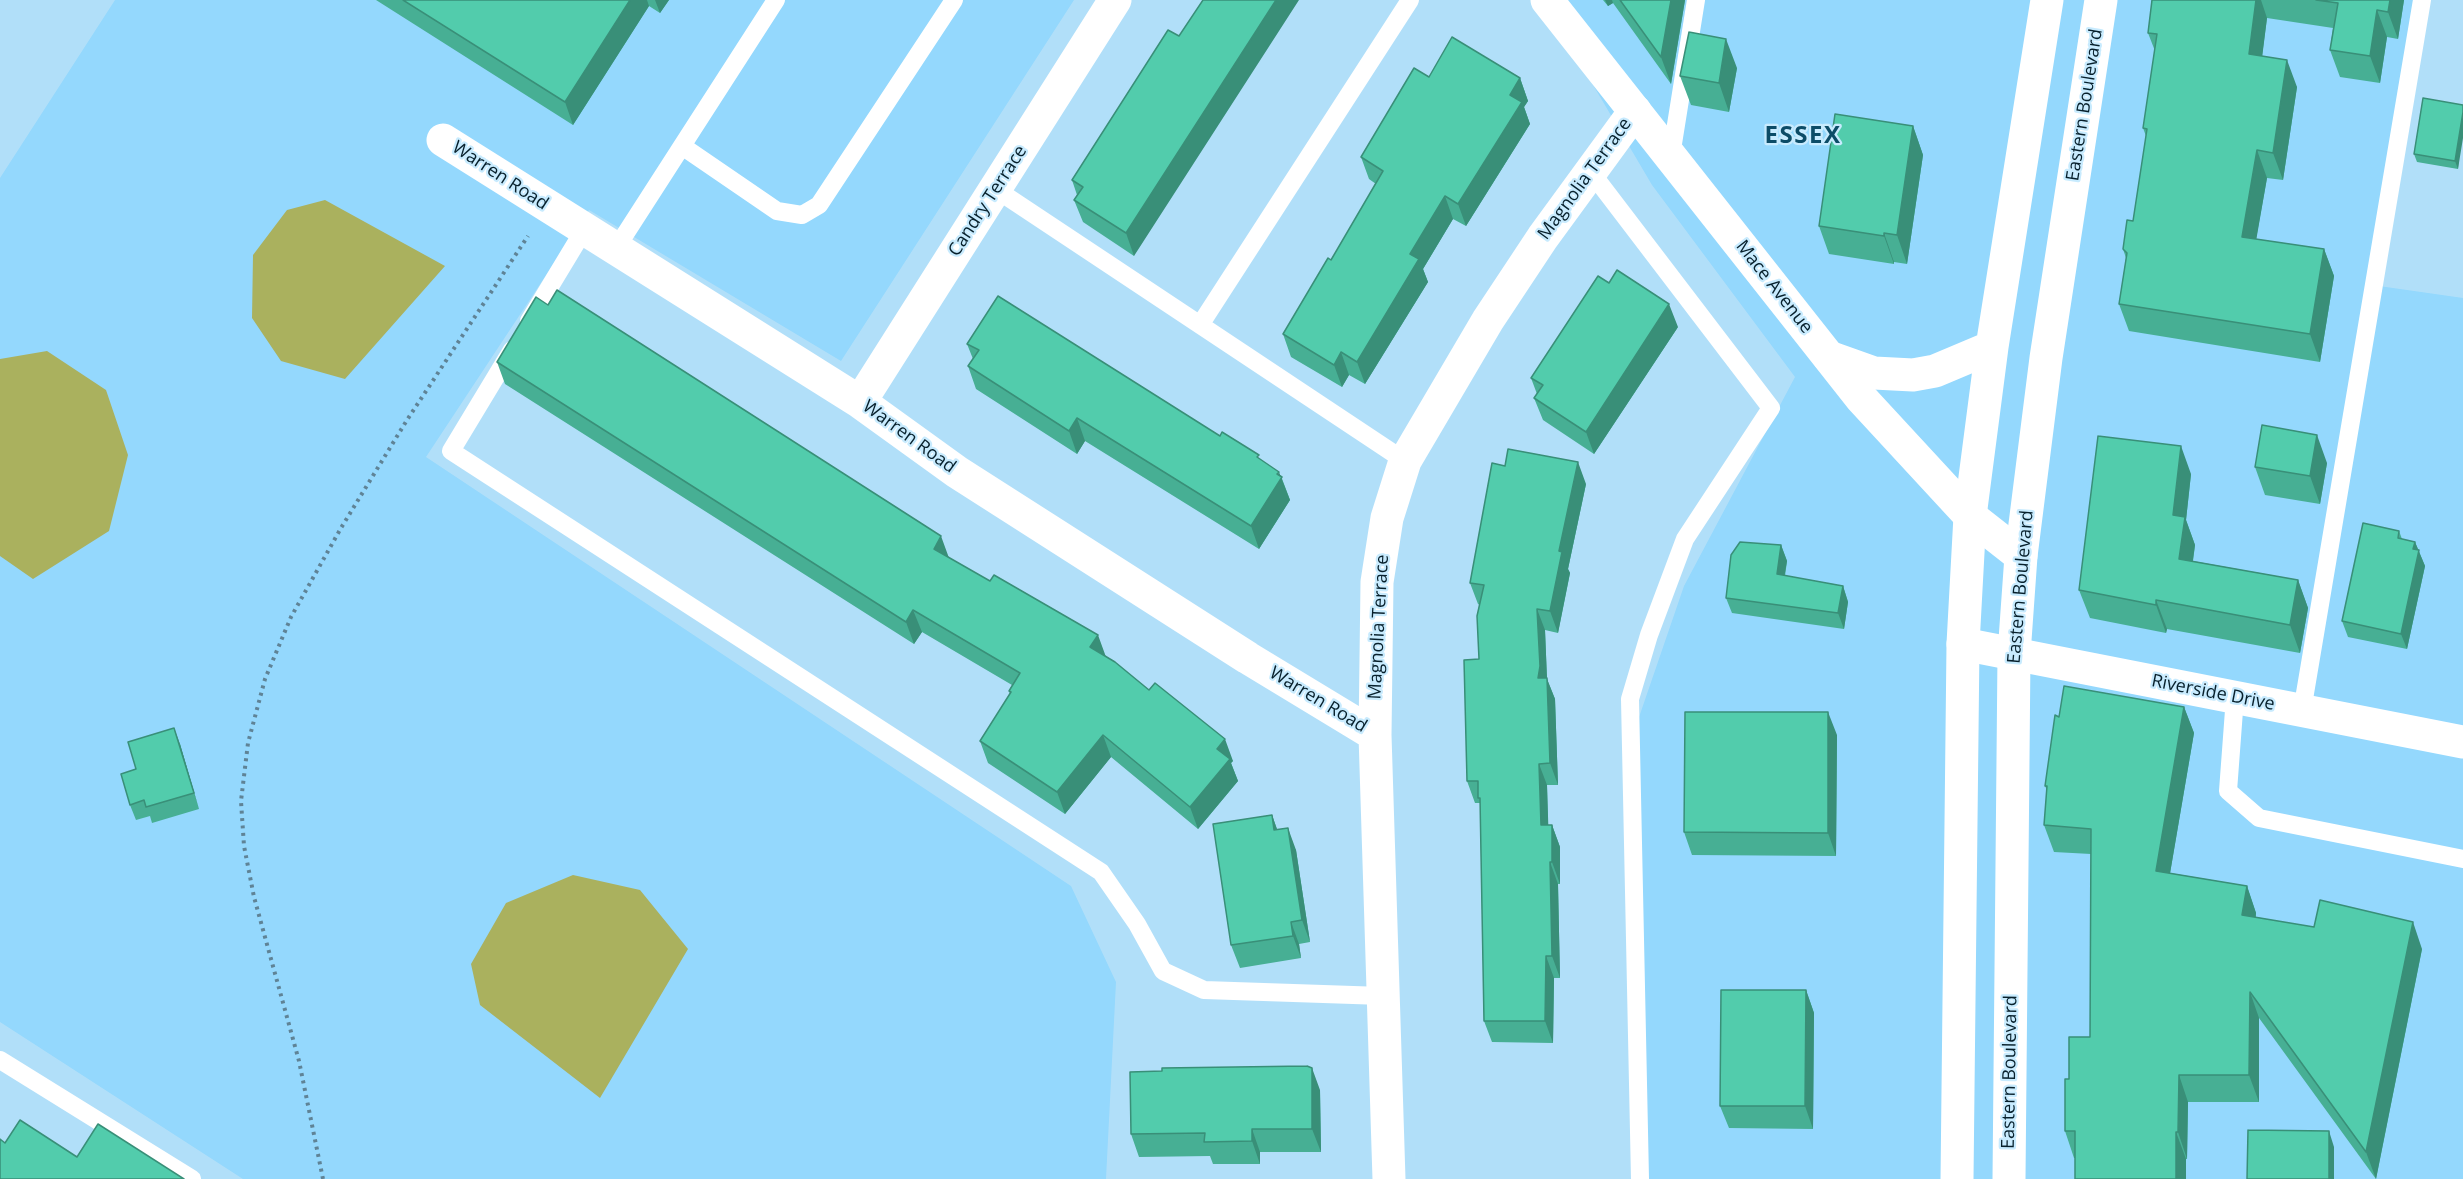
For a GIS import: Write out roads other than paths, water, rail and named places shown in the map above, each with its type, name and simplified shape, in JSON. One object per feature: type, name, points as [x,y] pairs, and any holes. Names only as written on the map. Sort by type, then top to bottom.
[{"type":"main road","name":"Candry Terrace","points":[[860,402],[1115,0]]},
{"type":"main road","name":"Mace Avenue","points":[[1547,0],[1861,398],[1970,516],[2020,556]]},
{"type":"main road","points":[[1957,1179],[1963,644],[1970,516],[1992,347],[2046,0]]},
{"type":"main road","name":"Eastern Boulevard","points":[[2009,1179],[2014,654],[2020,556],[2046,358],[2101,0]]},
{"type":"main road","name":"Magnolia Terrace","points":[[1389,1179],[1375,735],[1377,582],[1387,518],[1405,461],[1488,320],[1543,237],[1635,111]]},
{"type":"main road","name":"Warren Road","points":[[443,140],[860,402],[957,472],[1248,658],[1375,735]]},
{"type":"main road","points":[[1829,357],[1874,373],[1912,375],[1935,371],[1992,347]]},
{"type":"main road","name":"Riverside Drive","points":[[1963,644],[2463,742]]},
{"type":"lane","points":[[615,250],[776,0]]},
{"type":"lane","points":[[682,146],[777,211],[802,215],[819,205],[954,0]]},
{"type":"lane","points":[[1200,325],[1410,0]]},
{"type":"lane","points":[[1671,156],[1696,0]]},
{"type":"lane","points":[[2302,711],[2422,0]]},
{"type":"lane","points":[[1591,172],[1771,408],[1685,539],[1649,636],[1630,699],[1640,1179]]},
{"type":"lane","points":[[996,190],[1405,461]]},
{"type":"lane","points":[[584,230],[451,451],[1101,872],[1137,924],[1163,971],[1204,990],[1383,996]]},
{"type":"lane","points":[[2235,697],[2228,790],[2259,818],[2463,860]]},
{"type":"lane","points":[[0,1060],[192,1179]]},
{"type":"district","name":"ESSEX","points":[[1803,136]]}]
